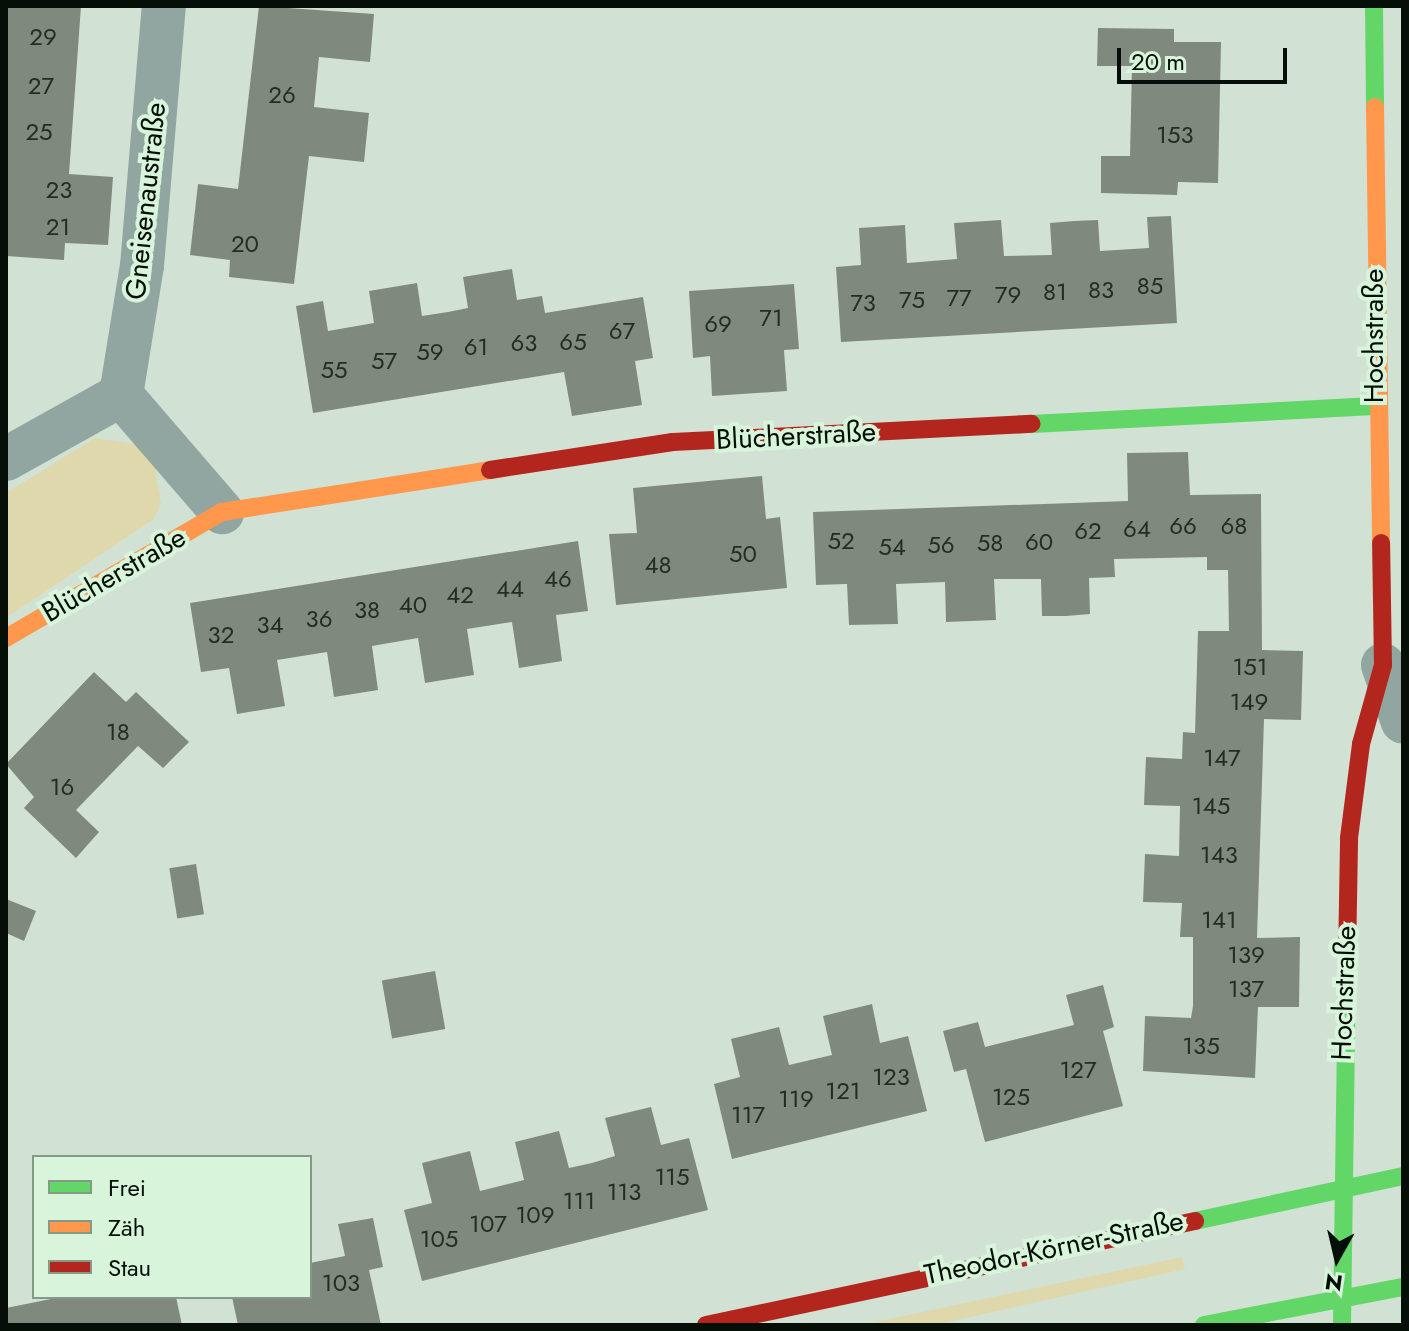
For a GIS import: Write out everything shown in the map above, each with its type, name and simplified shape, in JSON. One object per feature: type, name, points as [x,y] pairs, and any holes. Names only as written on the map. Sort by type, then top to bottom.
[{"type":"street","name":"Gneisenaustraße","points":[[121,395],[142,266],[164,6]]},
{"type":"street","name":"Hochstraße","points":[[1374,6],[1374,406],[1383,665],[1403,722]]},
{"type":"street","points":[[6,459],[121,395]]},
{"type":"street","name":"Blücherstraße","points":[[121,395],[222,512]]},
{"type":"street","name":"Blücherstraße","points":[[6,638],[222,512],[673,442],[1374,406]]},
{"type":"street","name":"Hochstraße","points":[[1342,1325],[1339,1191],[1349,838],[1361,744],[1383,665]]},
{"type":"street","name":"Theodor-Körner-Straße","points":[[706,1325],[1403,1176]]},
{"type":"street","points":[[1204,1325],[1403,1287]]},
{"type":"shaded area","points":[[95,438],[136,444],[154,461],[161,504],[154,519],[6,618],[6,493]]},
{"type":"shaded area","points":[[1182,1257],[1185,1269],[935,1325],[861,1325]]},
{"type":"building","points":[[6,6],[81,6],[69,174],[113,177],[108,245],[65,243],[64,260],[6,256]]},
{"type":"building","points":[[259,6],[374,14],[370,62],[319,57],[314,107],[369,113],[364,162],[309,156],[294,284],[229,277],[230,260],[190,255],[198,184],[238,189]]},
{"type":"building","points":[[1098,28],[1174,29],[1174,42],[1221,42],[1218,183],[1178,182],[1177,195],[1101,193],[1101,156],[1130,156],[1132,66],[1097,66]]},
{"type":"building","points":[[1171,216],[1177,323],[841,342],[836,267],[861,265],[859,228],[905,225],[907,263],[957,259],[954,223],[1001,220],[1004,256],[1052,255],[1050,223],[1098,220],[1100,251],[1149,248],[1147,217]]},
{"type":"building","points":[[512,269],[517,300],[542,296],[545,313],[643,297],[653,358],[635,361],[642,405],[572,416],[564,372],[313,413],[296,306],[323,301],[328,331],[374,323],[369,291],[417,283],[422,316],[448,312],[468,308],[463,277]]},
{"type":"building","points":[[794,284],[799,349],[784,350],[787,391],[712,396],[710,356],[693,358],[689,291]]},
{"type":"building","points":[[1188,452],[1190,495],[1261,494],[1262,650],[1303,651],[1301,720],[1264,719],[1257,938],[1300,937],[1299,1007],[1258,1007],[1255,1078],[1143,1071],[1145,1016],[1191,1018],[1193,1006],[1193,937],[1180,937],[1182,903],[1143,902],[1145,854],[1179,856],[1180,806],[1144,805],[1146,757],[1182,759],[1183,732],[1195,733],[1198,631],[1229,631],[1228,570],[1207,570],[1207,557],[1114,559],[1115,577],[1089,578],[1090,614],[1066,616],[1042,616],[1041,579],[994,579],[996,620],[946,622],[945,582],[896,584],[898,624],[849,625],[847,584],[816,585],[813,512],[1128,501],[1127,453]]},
{"type":"building","points":[[762,476],[766,519],[780,517],[787,588],[616,605],[609,534],[637,533],[633,488]]},
{"type":"building","points":[[578,541],[588,611],[556,615],[562,661],[519,668],[512,622],[467,629],[474,675],[425,683],[418,638],[372,646],[378,690],[334,697],[327,652],[277,660],[285,706],[237,714],[229,668],[201,672],[190,603]]},
{"type":"building","points":[[94,672],[126,702],[136,692],[189,742],[163,768],[138,746],[76,810],[99,832],[76,858],[24,808],[34,797],[6,764]]},
{"type":"building","points":[[196,864],[204,914],[177,919],[169,868]]},
{"type":"building","points":[[6,899],[36,911],[24,941],[6,933]]},
{"type":"building","points":[[435,971],[445,1029],[392,1038],[382,980]]},
{"type":"building","points":[[1103,985],[1114,1027],[1103,1031],[1123,1106],[985,1142],[966,1069],[954,1072],[943,1031],[978,1022],[985,1047],[1074,1025],[1066,995]]},
{"type":"building","points":[[872,1004],[880,1043],[908,1036],[927,1111],[732,1159],[714,1084],[740,1077],[731,1039],[779,1027],[789,1065],[832,1055],[823,1016]]},
{"type":"building","points":[[651,1107],[661,1145],[689,1138],[708,1210],[422,1281],[404,1210],[432,1203],[422,1163],[470,1151],[480,1191],[524,1180],[515,1142],[559,1131],[569,1168],[592,1163],[615,1156],[605,1118]]},
{"type":"building","points":[[373,1218],[383,1267],[369,1270],[381,1325],[238,1325],[232,1299],[312,1299],[312,1263],[345,1256],[338,1224]]},
{"type":"building","points":[[51,1299],[176,1299],[182,1325],[6,1325],[6,1308]]},
{"type":"traffic: fast","points":[[1374,6],[1375,107]]},
{"type":"traffic: fast","points":[[1032,424],[1374,406]]},
{"type":"traffic: fast","points":[[1342,1325],[1347,958]]},
{"type":"traffic: fast","points":[[1195,1221],[1403,1176]]},
{"type":"traffic: fast","points":[[1204,1325],[1403,1287]]},
{"type":"traffic: slow","points":[[1375,107],[1381,543]]},
{"type":"traffic: slow","points":[[6,638],[222,512],[490,470]]},
{"type":"traffic: jam","points":[[490,470],[673,442],[1032,424]]},
{"type":"traffic: jam","points":[[1347,958],[1349,838],[1361,744],[1383,665],[1381,543]]},
{"type":"traffic: jam","points":[[706,1325],[1195,1221]]}]
